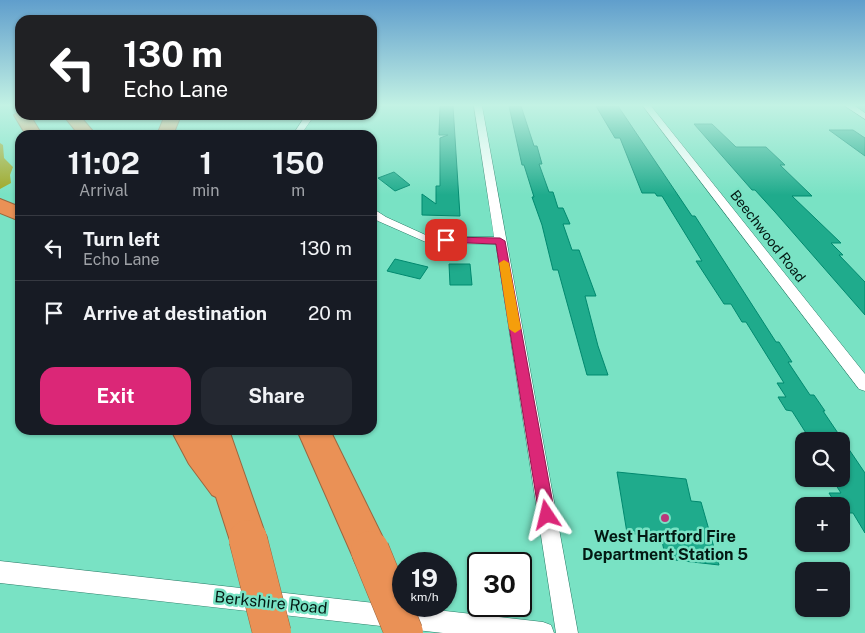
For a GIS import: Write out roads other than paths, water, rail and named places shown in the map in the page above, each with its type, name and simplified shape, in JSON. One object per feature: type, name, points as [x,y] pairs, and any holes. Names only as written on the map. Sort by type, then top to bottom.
[{"type":"highway","points":[[0,205],[15,212]]},
{"type":"highway","points":[[190,435],[201,453],[234,494]]},
{"type":"highway","points":[[215,435],[248,539],[272,633]]},
{"type":"highway","points":[[315,435],[370,550],[404,633]]},
{"type":"street","points":[[483,136],[567,633]]},
{"type":"street","name":"Beechwood Road","points":[[670,136],[865,385]]},
{"type":"street","points":[[377,215],[428,240],[500,241]]},
{"type":"street","name":"Berkshire Road","points":[[0,572],[543,633]]},
{"type":"place","name":"West Hartford Fire Department Station 5","points":[[665,518]]}]
